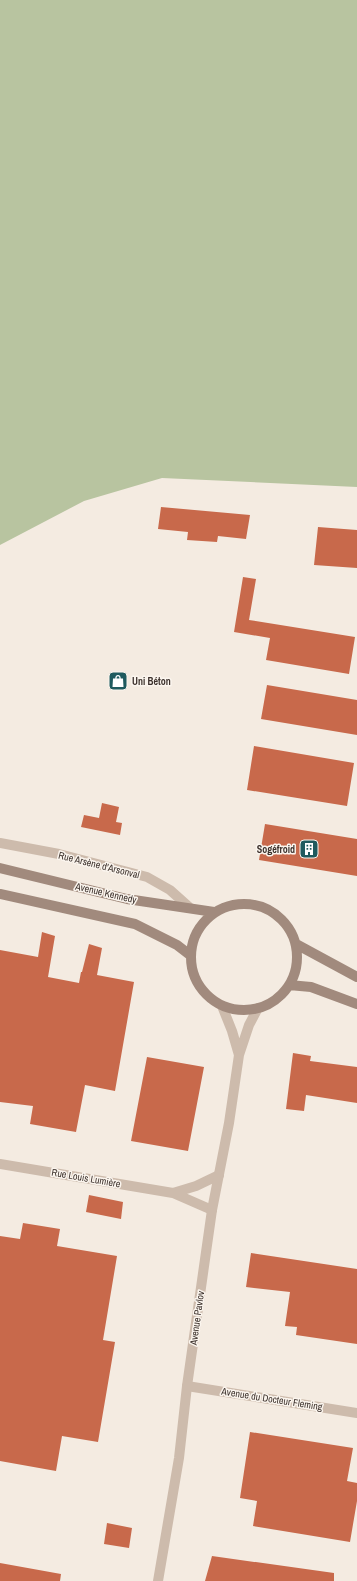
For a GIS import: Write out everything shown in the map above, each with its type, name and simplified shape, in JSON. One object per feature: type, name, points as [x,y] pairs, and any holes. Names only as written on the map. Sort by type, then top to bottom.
[{"type":"main road","name":"Avenue Kennedy","points":[[0,868],[127,899],[189,907],[214,912]]},
{"type":"main road","points":[[0,894],[135,924],[166,939],[190,955]]},
{"type":"main road","points":[[246,903],[263,906],[278,915],[289,928],[296,944],[298,958],[296,972],[290,985],[281,996],[270,1004],[246,1010],[222,1006],[209,997],[198,985],[192,971],[190,955],[193,938],[201,924],[214,912],[229,905],[246,903]]},
{"type":"main road","points":[[296,944],[356,975]]},
{"type":"main road","points":[[290,985],[311,987],[357,1004]]},
{"type":"street","name":"Rue Arsène d'Arsonval","points":[[0,843],[59,854],[147,877],[170,890],[189,907]]},
{"type":"street","name":"Avenue Pavlov","points":[[222,1006],[239,1054]]},
{"type":"street","name":"Avenue Pavlov","points":[[158,1581],[179,1458],[187,1386],[212,1210],[229,1123],[239,1054],[249,1025],[258,1008]]},
{"type":"street","name":"Rue Louis Lumière","points":[[0,1164],[173,1193],[212,1210]]},
{"type":"street","name":"Rue Louis Lumière","points":[[173,1193],[196,1186],[219,1175]]},
{"type":"street","name":"Avenue du Docteur Fleming","points":[[187,1386],[357,1413]]},
{"type":"green space","points":[[0,0],[357,0],[357,487],[162,478],[84,501],[0,545]]},
{"type":"building","points":[[161,507],[250,515],[246,539],[218,536],[217,542],[187,540],[188,532],[158,529]]},
{"type":"building","points":[[318,527],[357,530],[357,568],[314,565]]},
{"type":"building","points":[[243,577],[256,579],[249,620],[355,637],[349,674],[266,660],[270,638],[234,632]]},
{"type":"building","points":[[267,685],[357,700],[357,735],[261,719]]},
{"type":"building","points":[[254,746],[354,763],[347,806],[247,790]]},
{"type":"building","points":[[102,803],[119,807],[116,822],[122,823],[120,835],[81,827],[84,815],[99,818]]},
{"type":"building","name":"Sogéfroid","points":[[265,824],[357,839],[357,876],[259,860]]},
{"type":"building","points":[[42,932],[55,936],[48,977],[79,983],[89,944],[102,948],[97,975],[134,982],[115,1091],[85,1085],[76,1132],[30,1124],[33,1106],[0,1102],[0,950],[38,957]]},
{"type":"building","points":[[293,1053],[311,1056],[310,1061],[357,1067],[357,1103],[306,1095],[304,1111],[286,1109]]},
{"type":"building","points":[[147,1057],[204,1067],[188,1151],[131,1141]]},
{"type":"building","points":[[89,1195],[123,1202],[121,1219],[86,1212]]},
{"type":"building","points":[[23,1223],[60,1229],[57,1246],[117,1256],[103,1340],[115,1342],[98,1442],[62,1436],[56,1471],[0,1461],[0,1236],[20,1239]]},
{"type":"building","points":[[251,1253],[357,1269],[357,1344],[296,1335],[297,1327],[285,1326],[290,1292],[246,1287]]},
{"type":"building","points":[[250,1432],[353,1448],[347,1481],[357,1483],[357,1501],[350,1542],[253,1526],[257,1501],[240,1498]]},
{"type":"building","points":[[107,1523],[132,1528],[129,1548],[104,1544]]},
{"type":"building","points":[[212,1556],[334,1573],[334,1581],[205,1581]]},
{"type":"building","points":[[0,1563],[61,1574],[60,1581],[0,1581]]},
{"type":"place","name":"Uni Béton","points":[[118,681]]},
{"type":"place","name":"Sogéfroid","points":[[309,849]]}]
